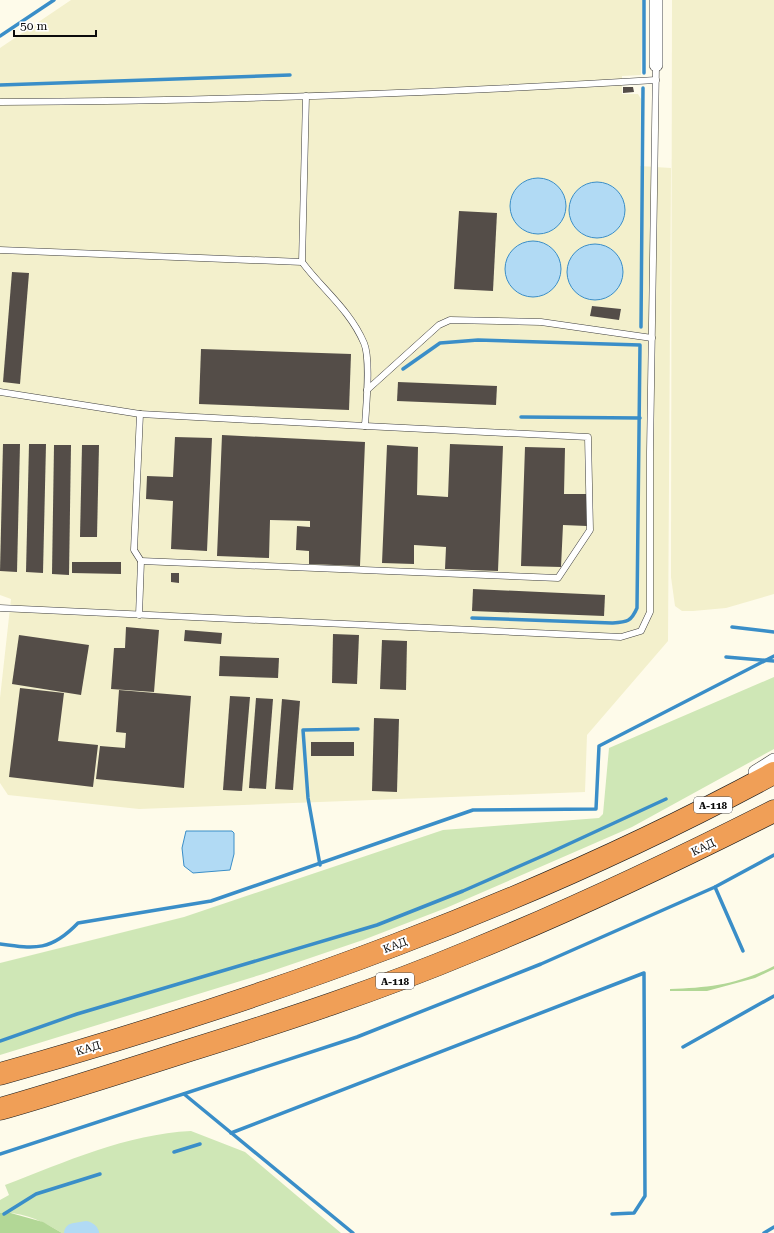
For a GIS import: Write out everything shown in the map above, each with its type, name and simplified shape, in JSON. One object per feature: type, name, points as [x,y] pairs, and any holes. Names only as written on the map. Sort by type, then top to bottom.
[{"type":"highway","name":"КАД","points":[[0,1074],[246,999],[354,961],[451,924],[568,874],[682,821],[774,773]]},
{"type":"highway","name":"КАД","points":[[0,1109],[268,1026],[471,952],[699,849],[774,811]]},
{"type":"street","points":[[656,0],[656,65]]},
{"type":"street","points":[[682,821],[774,760]]},
{"type":"lane","points":[[0,608],[621,637],[641,632],[650,612],[656,65]]},
{"type":"lane","points":[[0,102],[145,101],[306,96],[656,80]]},
{"type":"lane","points":[[306,96],[302,262],[348,314],[364,344],[367,390],[365,426]]},
{"type":"lane","points":[[0,250],[302,262]]},
{"type":"lane","points":[[367,390],[439,325],[450,320],[541,322],[652,338]]},
{"type":"lane","points":[[0,392],[140,414],[588,437],[590,530],[558,578],[141,561]]},
{"type":"lane","points":[[139,615],[141,561],[134,550],[140,414]]},
{"type":"shaded area","points":[[71,0],[643,0],[641,75],[622,76],[622,94],[638,94],[641,99],[640,166],[671,168],[668,641],[587,735],[585,792],[139,809],[8,795],[0,783],[0,698],[11,599],[0,595],[0,48]]},
{"type":"shaded area","points":[[672,0],[774,0],[774,594],[726,608],[693,611],[682,611],[675,606],[671,577]]},
{"type":"green space","points":[[774,677],[774,749],[632,827],[446,908],[363,940],[263,974],[0,1055],[0,963],[184,917],[443,830],[599,818],[603,814],[609,748]]},
{"type":"green space","points":[[774,966],[774,969],[755,978],[707,991],[670,991],[670,989],[698,988],[724,984],[748,977]]},
{"type":"green space","points":[[191,1131],[245,1152],[341,1233],[62,1233],[32,1218],[16,1214],[0,1213],[0,1200],[9,1195],[5,1185],[96,1150],[120,1143],[143,1137]]},
{"type":"green space","points":[[7,1212],[43,1222],[62,1233],[0,1233],[0,1213]]},
{"type":"water","points":[[538,178],[549,180],[558,186],[564,195],[566,206],[564,217],[558,226],[549,232],[538,234],[527,232],[518,226],[512,217],[510,206],[512,195],[518,186],[527,180]]},
{"type":"water","points":[[597,182],[608,184],[617,190],[623,199],[625,210],[623,221],[617,230],[608,236],[597,238],[586,236],[577,230],[571,221],[569,210],[571,199],[577,190],[586,184]]},
{"type":"water","points":[[533,241],[544,243],[553,249],[559,258],[561,269],[559,280],[553,289],[544,295],[533,297],[522,295],[513,289],[507,280],[505,269],[507,258],[513,249],[522,243]]},
{"type":"water","points":[[595,244],[606,246],[615,252],[621,261],[623,272],[621,283],[615,292],[606,298],[595,300],[584,298],[575,292],[569,283],[567,272],[569,261],[575,252],[584,246]]},
{"type":"water","points":[[186,831],[232,831],[234,833],[234,854],[230,870],[193,873],[184,866],[182,848]]},
{"type":"building","points":[[623,87],[633,87],[634,92],[623,93]]},
{"type":"building","points":[[459,211],[497,213],[493,291],[454,289]]},
{"type":"building","points":[[12,272],[29,273],[20,384],[3,382]]},
{"type":"building","points":[[592,306],[621,309],[619,320],[590,316]]},
{"type":"building","points":[[201,349],[351,354],[349,410],[199,404]]},
{"type":"building","points":[[398,382],[497,386],[496,405],[397,401]]},
{"type":"building","points":[[222,435],[365,442],[360,566],[309,564],[309,551],[296,550],[297,526],[310,527],[310,521],[270,520],[269,558],[217,556]]},
{"type":"building","points":[[175,437],[212,438],[207,551],[171,549],[173,501],[146,499],[147,476],[173,477]]},
{"type":"building","points":[[3,444],[20,444],[17,572],[0,571]]},
{"type":"building","points":[[29,444],[46,444],[43,573],[26,572]]},
{"type":"building","points":[[450,444],[503,446],[498,571],[445,569],[446,547],[414,545],[414,564],[382,563],[387,445],[418,447],[417,495],[448,497]]},
{"type":"building","points":[[54,445],[71,445],[69,575],[52,574]]},
{"type":"building","points":[[82,445],[99,445],[97,537],[80,537]]},
{"type":"building","points":[[525,447],[565,448],[564,494],[588,494],[587,526],[563,525],[561,567],[521,566]]},
{"type":"building","points":[[72,562],[121,562],[121,574],[72,573]]},
{"type":"building","points":[[171,573],[179,573],[179,583],[171,582]]},
{"type":"building","points":[[473,589],[605,595],[604,616],[472,611]]},
{"type":"building","points":[[126,627],[159,630],[154,692],[111,689],[114,648],[125,648]]},
{"type":"building","points":[[185,630],[222,633],[221,644],[184,641]]},
{"type":"building","points":[[333,634],[359,635],[357,684],[332,683]]},
{"type":"building","points":[[19,635],[89,645],[81,695],[12,684]]},
{"type":"building","points":[[382,640],[407,641],[406,690],[380,689]]},
{"type":"building","points":[[220,656],[279,658],[278,678],[219,676]]},
{"type":"building","points":[[20,688],[64,693],[58,741],[98,745],[93,787],[9,777]]},
{"type":"building","points":[[119,690],[191,696],[184,788],[96,779],[100,746],[125,748],[126,733],[116,732]]},
{"type":"building","points":[[230,696],[250,697],[242,791],[223,790]]},
{"type":"building","points":[[256,698],[273,699],[266,789],[249,788]]},
{"type":"building","points":[[282,699],[300,701],[293,790],[275,789]]},
{"type":"building","points":[[374,718],[399,719],[397,792],[372,791]]},
{"type":"building","points":[[311,742],[354,742],[354,756],[311,756]]},
{"type":"waterway","points":[[0,36],[54,0]]},
{"type":"waterway","points":[[644,0],[644,73]]},
{"type":"waterway","points":[[0,85],[290,75]]},
{"type":"waterway","points":[[641,327],[643,88]]},
{"type":"waterway","points":[[403,369],[440,343],[478,340],[640,345],[637,608],[635,613],[628,620],[612,623],[472,618]]},
{"type":"waterway","points":[[521,417],[640,418]]},
{"type":"waterway","points":[[732,627],[774,632]]},
{"type":"waterway","points":[[0,944],[24,947],[42,946],[59,939],[78,923],[211,901],[473,810],[596,809],[599,746],[774,656]]},
{"type":"waterway","points":[[726,657],[774,661]]},
{"type":"waterway","points":[[320,865],[308,798],[303,730],[358,729]]},
{"type":"waterway","points":[[0,1041],[77,1014],[377,925],[463,891],[666,799]]},
{"type":"waterway","points":[[0,1154],[357,1037],[541,964],[715,887],[774,855]]},
{"type":"waterway","points":[[715,887],[743,951]]},
{"type":"waterway","points":[[231,1133],[644,973],[645,1196],[634,1213],[612,1214]]},
{"type":"waterway","points":[[683,1047],[774,996]]},
{"type":"waterway","points":[[184,1094],[353,1233]]},
{"type":"waterway","points":[[174,1152],[200,1144]]},
{"type":"waterway","points":[[4,1214],[36,1194],[100,1174]]},
{"type":"waterway","points":[[764,1233],[774,1227]]},
{"type":"waterway","points":[[74,1233],[86,1231],[89,1233]]}]
